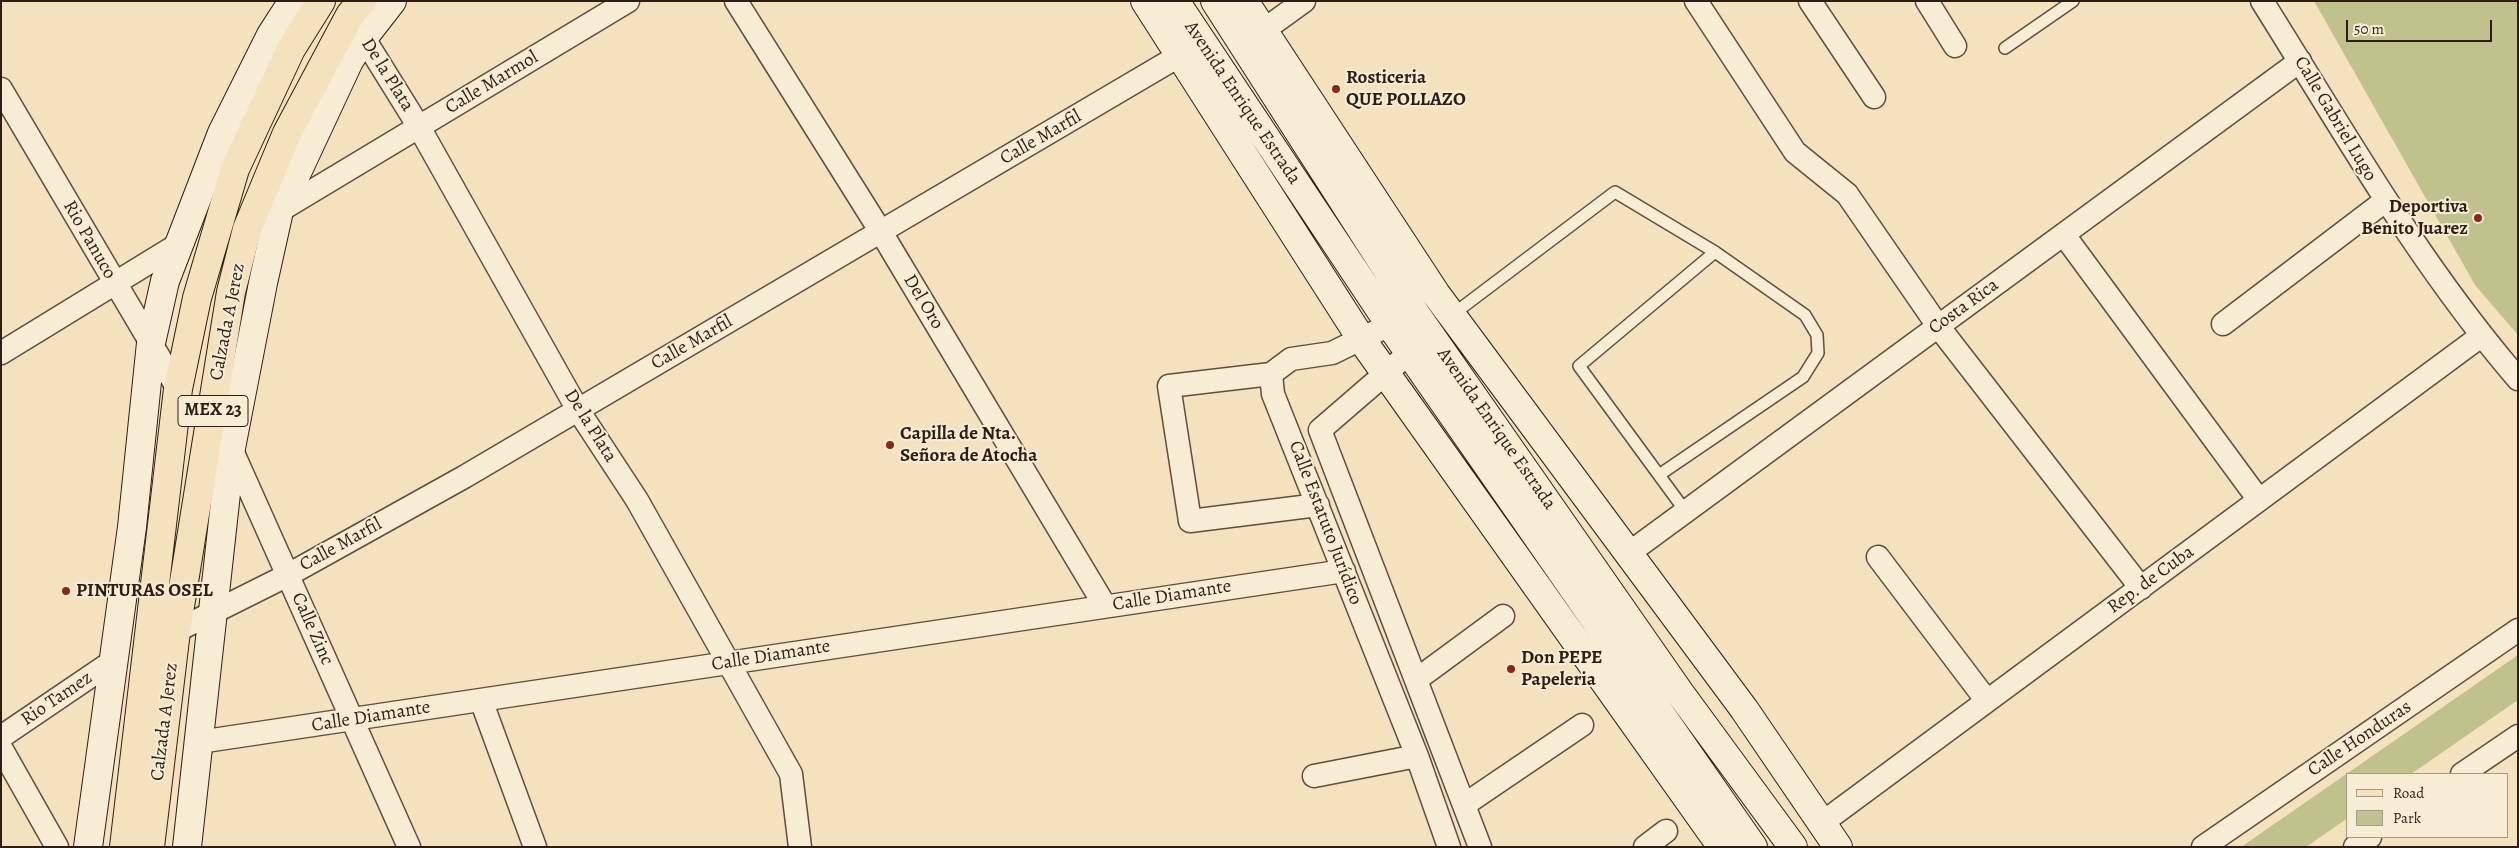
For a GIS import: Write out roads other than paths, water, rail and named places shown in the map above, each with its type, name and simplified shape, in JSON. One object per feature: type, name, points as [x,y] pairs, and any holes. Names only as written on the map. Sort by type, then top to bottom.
[{"type":"main road","name":"Calzada A Jerez","points":[[124,847],[178,389],[197,298],[235,169],[291,49],[321,1]]},
{"type":"main road","name":"Calzada A Jerez","points":[[150,847],[176,631],[213,413],[231,292],[248,229],[287,133],[359,18]]},
{"type":"street","points":[[88,847],[132,527],[151,344],[165,281],[222,133],[272,35],[293,1]]},
{"type":"street","points":[[187,847],[231,448],[262,283],[280,211],[349,61],[359,18],[392,1]]},
{"type":"street","name":"Calle Marmol","points":[[280,211],[628,1]]},
{"type":"street","name":"Del Oro","points":[[736,1],[881,232],[1105,606]]},
{"type":"street","points":[[1145,1],[1190,49],[1286,222],[1385,374],[1722,847]]},
{"type":"street","name":"Avenida Enrique Estrada","points":[[1175,1],[1190,49],[1311,207],[1390,325],[1753,847]]},
{"type":"street","name":"Avenida Enrique Estrada","points":[[1215,1],[1253,38],[1422,324],[1680,693],[1793,847]]},
{"type":"street","points":[[1244,1],[1253,38],[1444,305],[1744,709],[1838,847]]},
{"type":"street","points":[[1253,38],[1304,1]]},
{"type":"street","points":[[1696,1],[1796,152],[1847,194],[1938,326],[2141,588]]},
{"type":"street","points":[[1810,1],[1874,97]]},
{"type":"street","points":[[1927,1],[1956,46]]},
{"type":"street","name":"Calle Gabriel Lugo","points":[[2262,1],[2385,201],[2481,336],[2518,379]]},
{"type":"street","name":"De la Plata","points":[[359,18],[578,410],[637,500],[791,774],[800,847]]},
{"type":"street","name":"Calle Marfil","points":[[176,631],[288,574],[464,477],[1190,49]]},
{"type":"street","name":"Costa Rica","points":[[1629,553],[2300,61]]},
{"type":"street","name":"Rio Panuco","points":[[1,90],[178,389]]},
{"type":"street","points":[[2223,324],[2385,201]]},
{"type":"street","points":[[1286,222],[1311,207]]},
{"type":"street","points":[[2064,235],[2259,500]]},
{"type":"street","points":[[1,352],[179,244]]},
{"type":"street","name":"Calle Estatuto Jurídico","points":[[1444,305],[1422,324],[1409,352],[1320,430],[1480,847]]},
{"type":"street","name":"Calle Estatuto Jurídico","points":[[1422,324],[1390,325],[1332,353],[1290,360],[1271,374],[1273,394],[1417,756],[1449,847]]},
{"type":"street","name":"Rep. de Cuba","points":[[1822,823],[2481,336]]},
{"type":"street","points":[[1271,374],[1170,386],[1190,521],[1318,506]]},
{"type":"street","name":"Calle Zinc","points":[[213,413],[231,448],[288,574],[409,847]]},
{"type":"street","points":[[1292,438],[1320,430]]},
{"type":"street","points":[[1878,556],[1987,701]]},
{"type":"street","name":"Calle Diamante","points":[[199,742],[1344,570]]},
{"type":"street","points":[[1416,680],[1503,616]]},
{"type":"street","name":"Calle Honduras","points":[[2203,847],[2518,630]]},
{"type":"street","name":"Rio Tamez","points":[[1,737],[113,661]]},
{"type":"street","points":[[481,700],[535,847]]},
{"type":"street","points":[[1464,805],[1582,725]]},
{"type":"street","points":[[2463,773],[2518,736]]},
{"type":"street","points":[[1,748],[56,847]]},
{"type":"street","points":[[1314,776],[1417,756]]},
{"type":"street","points":[[1645,847],[1666,831]]},
{"type":"street","points":[[2355,847],[2368,838]]},
{"type":"lane","points":[[2005,48],[2072,1]]},
{"type":"lane","points":[[1444,305],[1615,192],[1715,252],[1805,315],[1817,336],[1818,353],[1803,377],[1658,475]]},
{"type":"lane","points":[[1686,512],[1579,366],[1715,252]]},
{"type":"place","name":"Rosticeria QUE POLLAZO","points":[[1336,89]]},
{"type":"place","name":"Deportiva Benito Juarez","points":[[2478,218]]},
{"type":"place","name":"Capilla de Nta. Señora de Atocha","points":[[890,445]]},
{"type":"place","name":"PINTURAS OSEL","points":[[66,591]]},
{"type":"place","name":"Don PEPE Papeleria","points":[[1511,669]]}]
